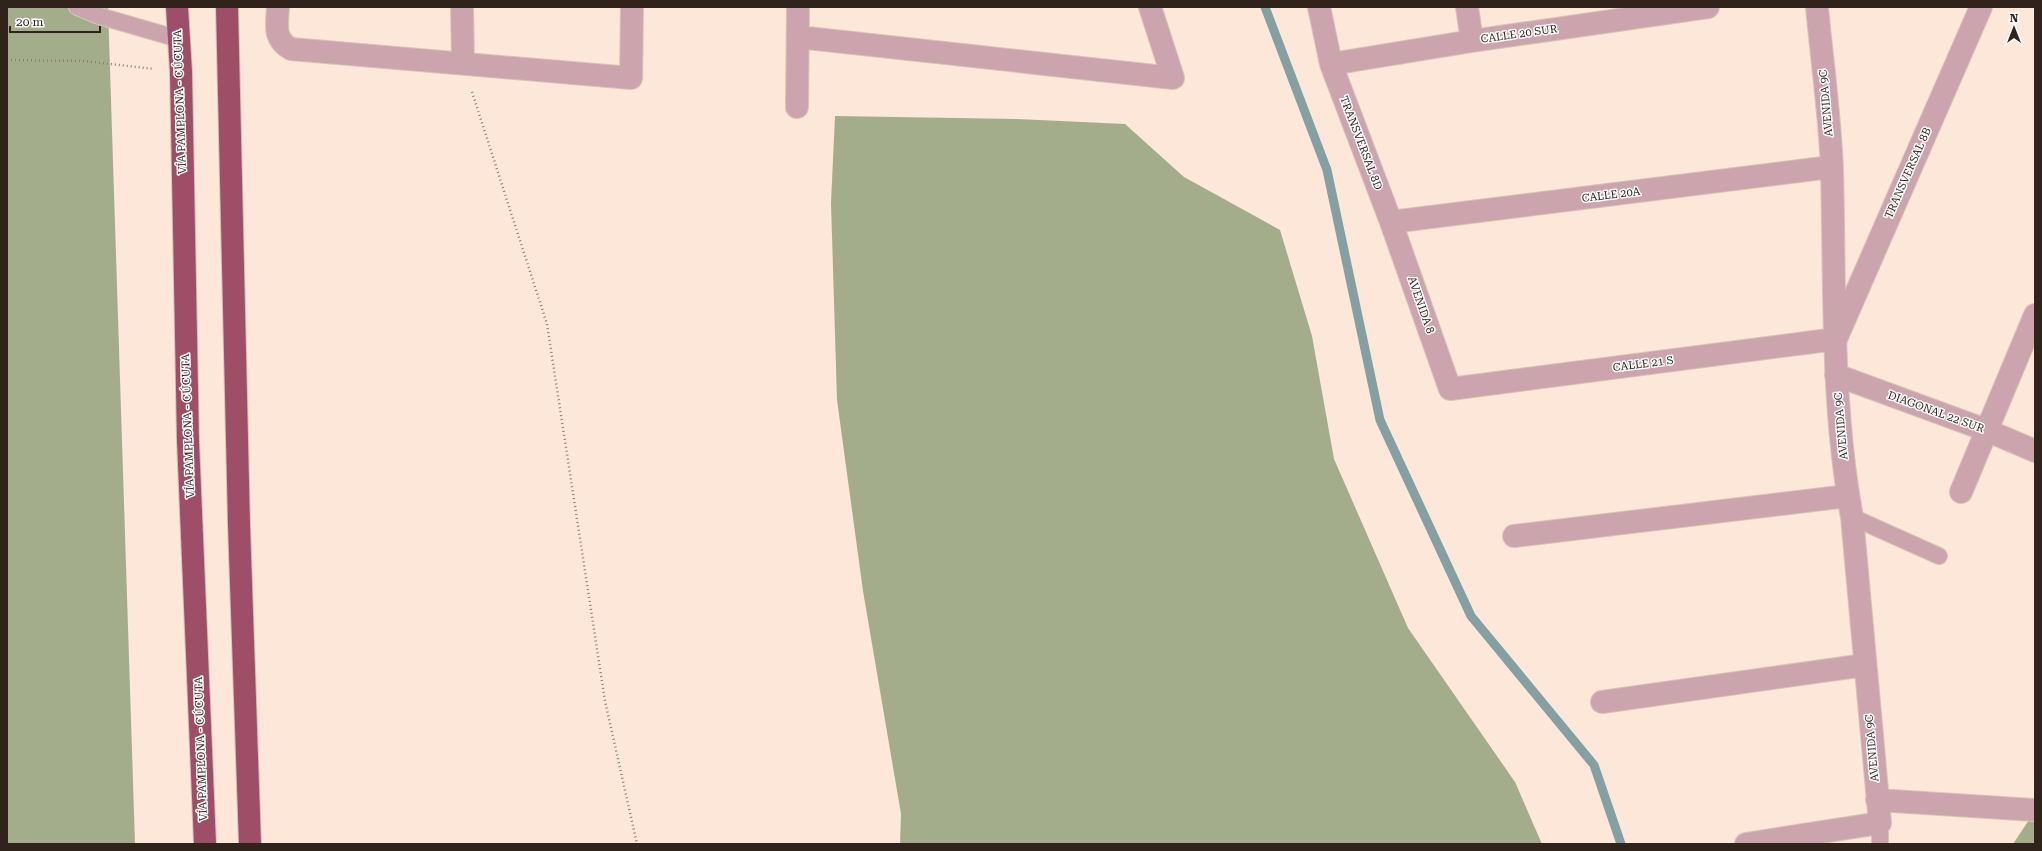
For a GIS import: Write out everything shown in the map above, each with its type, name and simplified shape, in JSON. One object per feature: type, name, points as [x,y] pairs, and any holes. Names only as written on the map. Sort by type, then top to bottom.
[{"type":"highway","name":"VÍA PAMPLONA - CÚCUTA","points":[[177,7],[181,72],[188,441],[205,844]]},
{"type":"highway","points":[[227,7],[239,533],[250,844]]},
{"type":"street","points":[[278,7],[277,33],[282,44],[291,49],[462,62],[631,78],[632,7]]},
{"type":"street","points":[[462,7],[462,62]]},
{"type":"street","points":[[797,107],[798,7]]},
{"type":"street","points":[[798,37],[1173,78],[1150,7]]},
{"type":"street","points":[[1319,7],[1330,64]]},
{"type":"street","points":[[1467,7],[1472,41]]},
{"type":"street","name":"CALLE 20 SUR","points":[[1330,64],[1472,41],[1606,14],[1708,7]]},
{"type":"street","name":"AVENIDA 9C","points":[[1817,7],[1832,168],[1836,375],[1848,496],[1852,517],[1880,834]]},
{"type":"street","name":"TRANSVERSAL 8B","points":[[1836,339],[1981,7]]},
{"type":"street","name":"TRANSVERSAL 8D","points":[[1330,64],[1391,222]]},
{"type":"street","name":"CALLE 20A","points":[[1391,222],[1832,168]]},
{"type":"street","name":"AVENIDA 8","points":[[1391,222],[1450,389]]},
{"type":"street","points":[[1961,492],[2035,315]]},
{"type":"street","name":"CALLE 21 S","points":[[1450,389],[1836,339]]},
{"type":"street","name":"DIAGONAL 22 SUR","points":[[1836,375],[1986,430],[2035,451]]},
{"type":"street","points":[[1514,536],[1848,496]]},
{"type":"street","points":[[1602,702],[1865,665]]},
{"type":"street","points":[[1877,800],[2035,810]]},
{"type":"street","points":[[1746,844],[1880,834]]},
{"type":"lane","points":[[77,7],[96,15],[179,39]]},
{"type":"lane","points":[[1852,517],[1938,556]]},
{"type":"path","points":[[7,60],[84,61],[181,72]]},
{"type":"path","points":[[462,62],[547,324],[606,701],[636,844]]},
{"type":"green space","points":[[7,7],[108,7],[135,844],[7,844]]},
{"type":"green space","points":[[835,116],[1017,119],[1125,124],[1184,177],[1280,230],[1312,336],[1334,459],[1408,628],[1515,782],[1542,844],[900,844],[901,814],[863,591],[837,400],[831,203]]},
{"type":"green space","points":[[2033,814],[2035,815],[2035,844],[2013,844]]},
{"type":"waterway","points":[[1265,7],[1327,170],[1380,420],[1471,616],[1594,765],[1621,844]]}]
